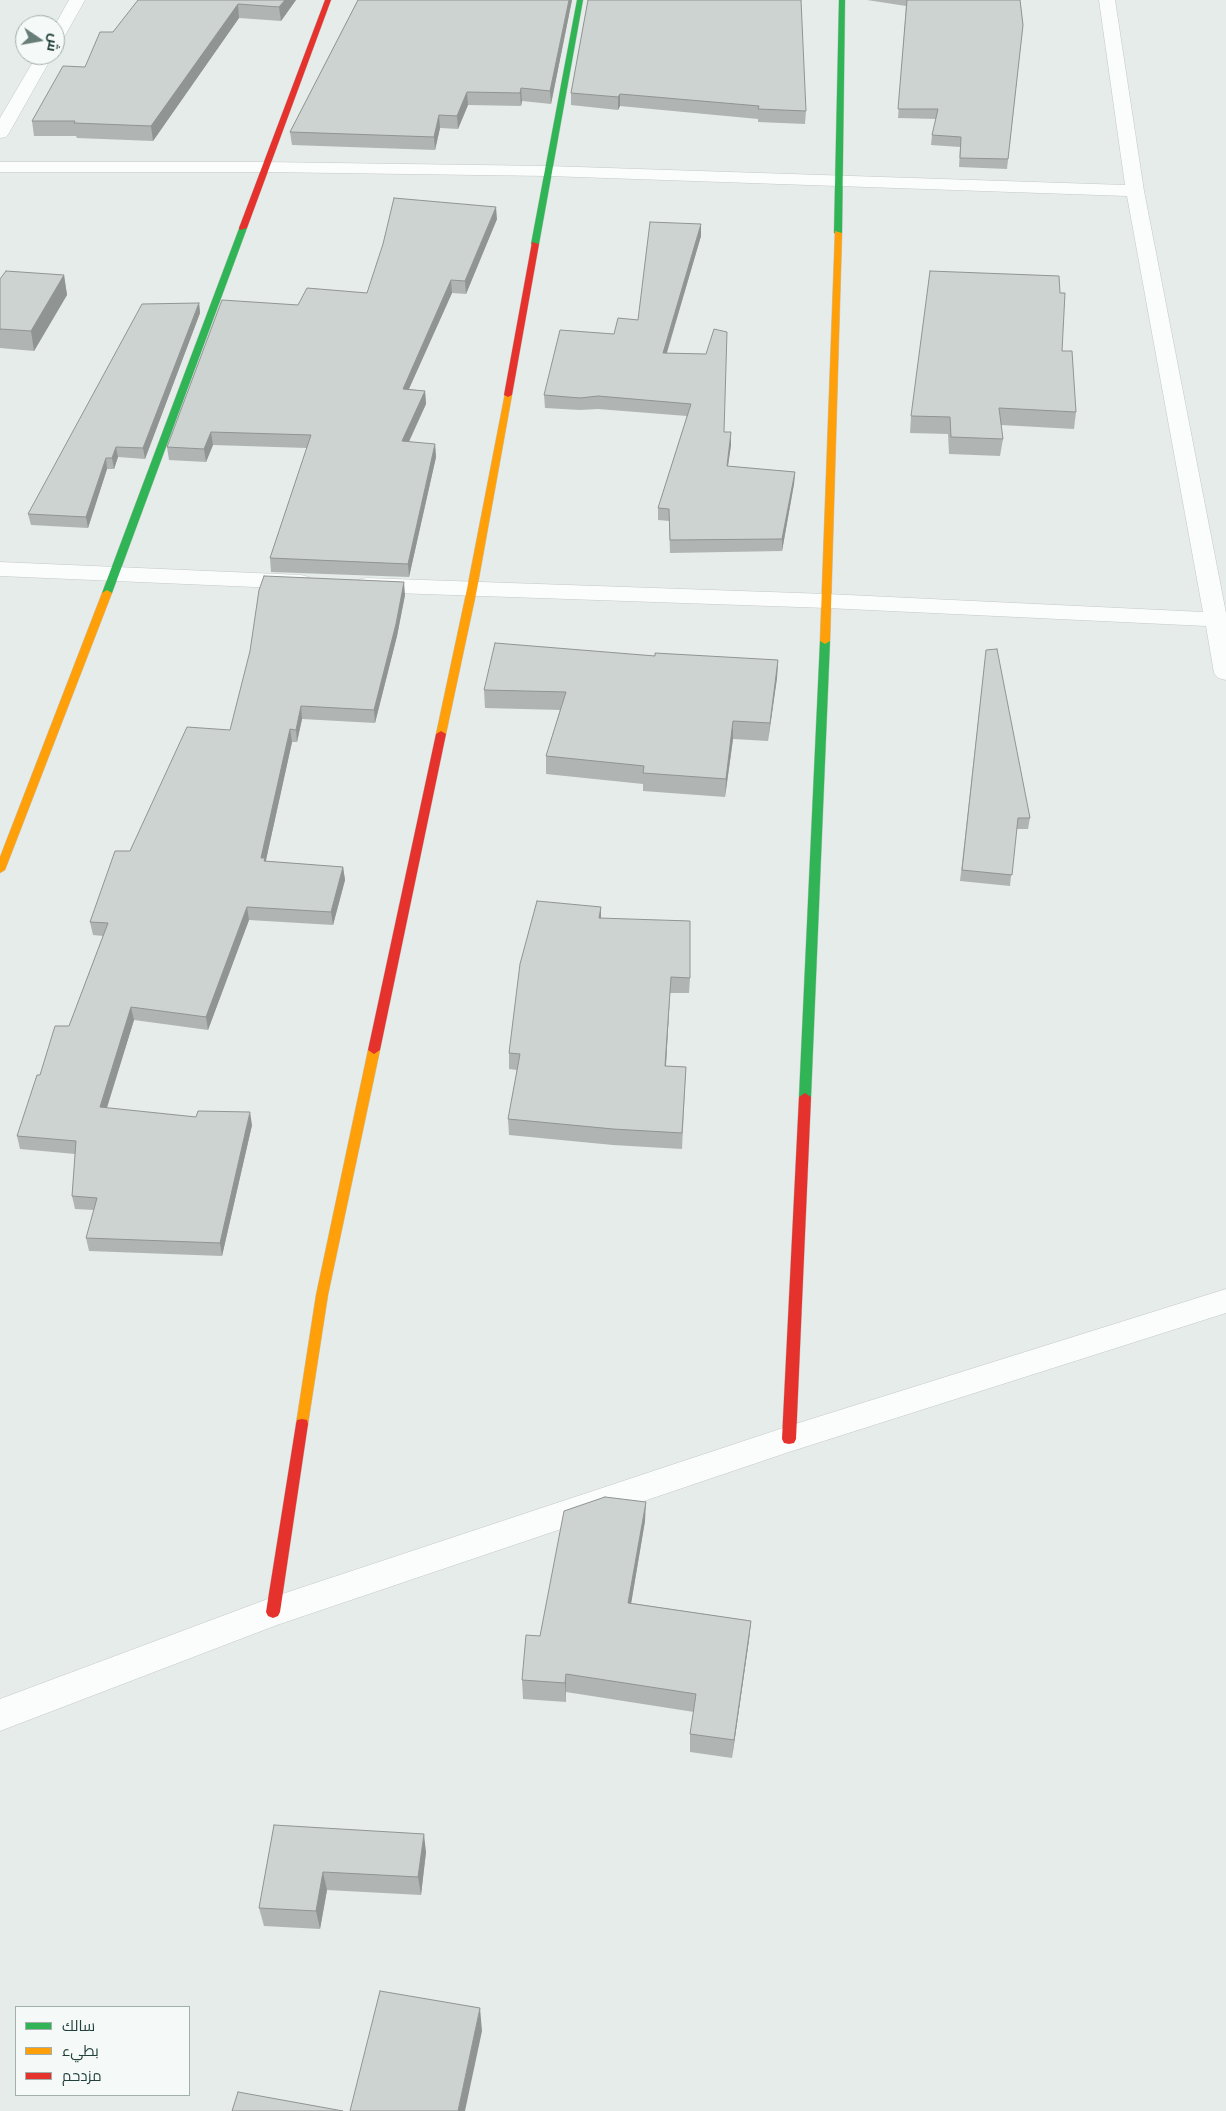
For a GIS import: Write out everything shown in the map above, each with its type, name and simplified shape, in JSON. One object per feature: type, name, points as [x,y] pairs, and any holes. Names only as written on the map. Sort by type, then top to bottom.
[{"type":"street","points":[[65,21],[78,0]]},
{"type":"street","points":[[0,870],[114,573],[264,167],[328,0]]},
{"type":"street","points":[[273,1612],[322,1295],[472,590],[580,0]]},
{"type":"street","points":[[789,1439],[827,601],[840,182],[842,0]]},
{"type":"street","points":[[1107,0],[1135,191],[1221,620],[1226,673]]},
{"type":"street","points":[[0,133],[39,65]]},
{"type":"street","points":[[0,168],[264,167],[548,171],[1135,191]]},
{"type":"street","points":[[0,569],[472,590],[827,601],[1221,620]]},
{"type":"street","points":[[0,1715],[273,1612],[789,1439],[1226,1301]]},
{"type":"building","points":[[138,0],[285,0],[279,7],[238,4],[151,126],[74,123],[75,121],[32,121],[63,66],[85,67],[100,32],[113,32]]},
{"type":"building","points":[[358,0],[569,0],[550,91],[521,88],[520,93],[467,92],[457,116],[439,115],[434,137],[290,132]]},
{"type":"building","points":[[588,0],[801,0],[806,111],[758,109],[759,106],[620,94],[618,97],[571,93]]},
{"type":"building","points":[[907,0],[1020,0],[1023,25],[1008,159],[960,158],[961,137],[932,135],[938,109],[898,109]]},
{"type":"building","points":[[394,198],[496,207],[465,281],[451,280],[403,389],[425,391],[402,441],[435,444],[408,564],[270,558],[311,435],[211,432],[204,449],[167,447],[222,300],[298,305],[307,288],[367,293],[383,244]]},
{"type":"building","points":[[650,222],[701,224],[663,353],[706,354],[714,329],[727,332],[724,432],[731,432],[727,466],[795,472],[782,539],[670,540],[669,509],[658,508],[691,404],[598,396],[580,398],[544,395],[560,330],[614,334],[618,318],[638,320]]},
{"type":"building","points":[[6,271],[64,275],[31,331],[0,329],[0,279]]},
{"type":"building","points":[[930,271],[1059,276],[1060,293],[1065,293],[1062,351],[1072,351],[1076,412],[999,408],[1003,439],[951,437],[950,417],[911,416]]},
{"type":"building","points":[[199,303],[143,448],[116,447],[112,458],[106,458],[86,517],[28,514],[142,304]]},
{"type":"building","points":[[264,576],[404,582],[396,624],[374,710],[301,706],[296,730],[290,729],[261,858],[265,858],[264,861],[343,867],[331,912],[247,907],[206,1017],[131,1007],[100,1107],[196,1117],[198,1111],[250,1112],[220,1243],[86,1238],[97,1198],[72,1196],[76,1141],[17,1136],[37,1075],[40,1075],[55,1026],[69,1026],[108,923],[90,922],[115,851],[130,851],[187,727],[230,730],[250,651],[259,590]]},
{"type":"building","points":[[495,643],[655,656],[655,653],[778,660],[770,723],[733,721],[726,779],[643,773],[644,766],[546,756],[566,692],[484,690]]},
{"type":"building","points":[[997,649],[1030,818],[1018,818],[1012,875],[962,870],[986,650]]},
{"type":"building","points":[[537,901],[601,907],[599,918],[690,921],[690,978],[671,977],[665,1066],[686,1067],[682,1133],[613,1129],[508,1119],[520,1054],[509,1053],[520,964]]},
{"type":"building","points":[[605,1497],[646,1502],[628,1603],[751,1621],[734,1740],[690,1734],[696,1694],[566,1674],[565,1683],[522,1680],[526,1635],[540,1636],[564,1511]]},
{"type":"building","points":[[274,1825],[424,1834],[418,1877],[323,1872],[316,1911],[259,1908]]},
{"type":"building","points":[[380,1991],[480,2008],[458,2111],[350,2111]]},
{"type":"building","points":[[238,2092],[343,2111],[232,2111]]},
{"type":"traffic: fast","points":[[535,244],[580,0]]},
{"type":"traffic: fast","points":[[838,233],[842,0]]},
{"type":"traffic: fast","points":[[107,593],[243,228]]},
{"type":"traffic: fast","points":[[805,1097],[825,641]]},
{"type":"traffic: slow","points":[[825,641],[838,233]]},
{"type":"traffic: slow","points":[[441,734],[472,589],[508,395]]},
{"type":"traffic: slow","points":[[0,870],[107,593]]},
{"type":"traffic: slow","points":[[302,1424],[322,1295],[374,1050]]},
{"type":"traffic: jam","points":[[243,228],[328,0]]},
{"type":"traffic: jam","points":[[508,395],[535,244]]},
{"type":"traffic: jam","points":[[374,1050],[441,734]]},
{"type":"traffic: jam","points":[[789,1439],[805,1097]]},
{"type":"traffic: jam","points":[[273,1612],[302,1424]]}]
